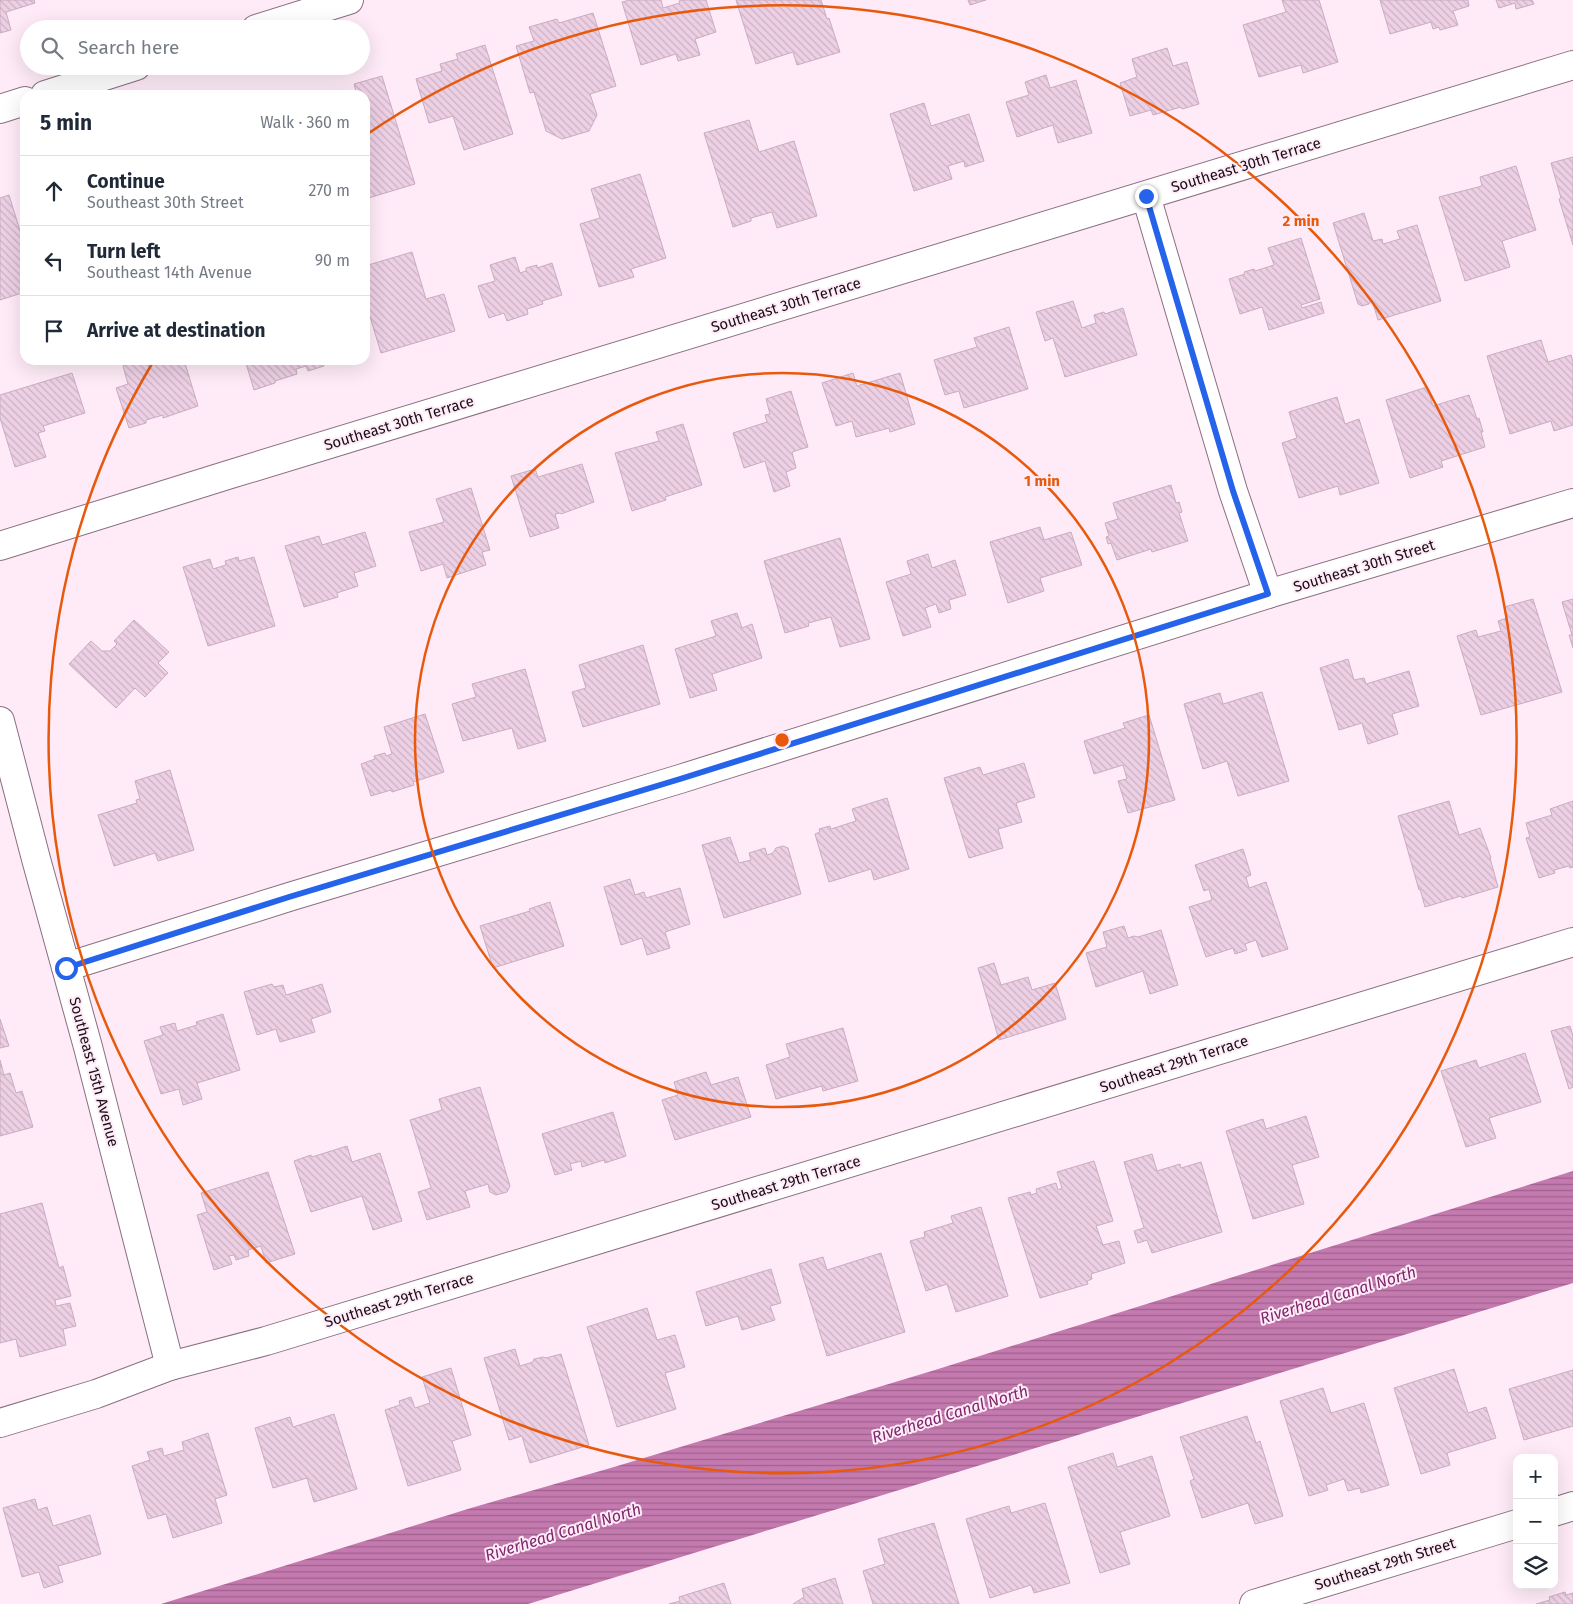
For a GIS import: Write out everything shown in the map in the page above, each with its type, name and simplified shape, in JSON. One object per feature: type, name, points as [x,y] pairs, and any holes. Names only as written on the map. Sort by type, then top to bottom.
[{"type":"street","points":[[285,20],[349,0]]},
{"type":"street","name":"Southeast 30th Terrace","points":[[0,546],[1573,65]]},
{"type":"street","points":[[61,90],[108,75]]},
{"type":"street","points":[[0,109],[20,103]]},
{"type":"street","points":[[1146,196],[1233,491],[1268,594]]},
{"type":"street","name":"Southeast 30th Street","points":[[66,968],[298,894],[680,779],[1268,594],[1573,503]]},
{"type":"street","name":"Southeast 15th Avenue","points":[[0,721],[88,1047],[170,1366]]},
{"type":"street","name":"Southeast 29th Terrace","points":[[0,1423],[96,1394],[170,1366],[266,1341],[1573,942]]},
{"type":"street","points":[[1558,1511],[1573,1506]]},
{"type":"street","name":"Southeast 29th Street","points":[[1254,1604],[1513,1525]]},
{"type":"water","name":"Riverhead Canal North","points":[[1573,1171],[1573,1283],[528,1604],[161,1604],[471,1508],[935,1370]]},
{"type":"building","points":[[0,0],[34,0],[35,3],[6,12],[11,30],[0,33]]},
{"type":"building","points":[[630,0],[661,0],[663,8],[680,3],[679,1],[682,0],[706,0],[716,32],[695,39],[700,55],[678,61],[676,54],[641,65],[622,2]]},
{"type":"building","points":[[736,0],[821,0],[840,52],[797,65],[793,52],[756,64]]},
{"type":"building","points":[[968,0],[986,0],[970,5]]},
{"type":"building","points":[[1282,0],[1319,0],[1338,62],[1303,73],[1301,65],[1259,77],[1243,25],[1286,12]]},
{"type":"building","points":[[1380,0],[1468,0],[1469,6],[1453,11],[1458,25],[1440,30],[1439,27],[1433,29],[1431,22],[1390,34]]},
{"type":"building","points":[[1496,0],[1532,0],[1534,4],[1516,9],[1515,3],[1499,8]]},
{"type":"building","points":[[593,13],[616,86],[590,94],[597,115],[589,131],[562,139],[546,131],[534,92],[530,93],[516,46],[534,41],[529,27],[557,19],[559,23]]},
{"type":"building","points":[[485,45],[513,134],[464,150],[453,116],[429,123],[416,79],[442,71],[440,64],[458,59],[456,54]]},
{"type":"building","points":[[1167,48],[1173,66],[1187,62],[1199,104],[1153,115],[1151,110],[1130,116],[1120,83],[1137,77],[1132,59]]},
{"type":"building","points":[[1046,75],[1050,88],[1076,80],[1092,133],[1058,143],[1053,125],[1017,137],[1006,102],[1029,95],[1025,82]]},
{"type":"building","points":[[382,76],[415,184],[370,198],[370,90],[356,90],[354,84]]},
{"type":"building","points":[[924,103],[931,126],[969,114],[984,161],[965,167],[964,161],[948,166],[952,179],[914,191],[890,114]]},
{"type":"building","points":[[749,120],[759,152],[794,141],[817,216],[777,228],[772,212],[751,218],[751,221],[733,227],[704,133]]},
{"type":"building","points":[[1573,157],[1573,245],[1559,199],[1561,198],[1551,163]]},
{"type":"building","points":[[1516,166],[1536,230],[1502,241],[1510,267],[1465,281],[1439,197],[1482,186],[1480,177]]},
{"type":"building","points":[[640,174],[666,258],[631,269],[634,277],[599,287],[580,224],[600,218],[591,189]]},
{"type":"building","points":[[9,195],[20,231],[20,294],[0,300],[0,198]]},
{"type":"building","points":[[1364,213],[1373,241],[1382,239],[1383,244],[1400,239],[1397,231],[1417,225],[1441,301],[1378,320],[1372,300],[1369,304],[1362,306],[1358,304],[1333,223]]},
{"type":"building","points":[[1301,238],[1320,299],[1301,305],[1302,308],[1321,302],[1324,313],[1269,330],[1262,307],[1240,314],[1229,279],[1245,274],[1244,272],[1254,269],[1255,271],[1274,265],[1268,248]]},
{"type":"building","points":[[412,252],[426,299],[444,294],[455,331],[381,353],[370,317],[370,265]]},
{"type":"building","points":[[515,257],[520,273],[526,271],[526,268],[537,265],[537,268],[552,263],[562,295],[542,301],[543,304],[527,309],[528,314],[507,321],[504,313],[489,318],[478,286],[495,281],[490,265]]},
{"type":"building","points":[[1073,301],[1082,328],[1096,323],[1094,315],[1104,312],[1105,314],[1123,308],[1137,355],[1065,377],[1053,338],[1045,341],[1036,312]]},
{"type":"building","points":[[1009,327],[1028,389],[964,408],[959,391],[945,395],[934,360],[977,347],[974,338]]},
{"type":"building","points":[[1541,340],[1548,362],[1571,355],[1573,362],[1573,425],[1554,431],[1551,421],[1510,434],[1487,356]]},
{"type":"building","points":[[186,365],[198,406],[163,418],[163,415],[146,420],[146,423],[129,428],[116,388],[128,384],[123,366]]},
{"type":"building","points":[[246,365],[324,365],[308,371],[306,366],[296,369],[297,374],[254,390]]},
{"type":"building","points":[[72,373],[85,413],[43,426],[45,431],[38,433],[46,457],[15,467],[0,418],[0,395]]},
{"type":"building","points":[[853,373],[857,386],[900,373],[915,424],[890,432],[889,428],[856,437],[852,421],[836,426],[822,383]]},
{"type":"building","points":[[1427,387],[1433,406],[1469,395],[1477,419],[1479,418],[1485,447],[1441,461],[1443,467],[1410,478],[1386,400]]},
{"type":"building","points":[[791,391],[808,447],[792,452],[796,468],[786,472],[790,486],[774,492],[765,461],[744,468],[733,433],[767,422],[765,415],[770,414],[766,399]]},
{"type":"building","points":[[1337,397],[1345,424],[1359,419],[1379,483],[1340,495],[1338,486],[1299,498],[1282,443],[1297,438],[1289,412]]},
{"type":"building","points":[[683,424],[702,485],[665,497],[666,500],[632,511],[615,453],[659,441],[656,432]]},
{"type":"building","points":[[582,464],[594,502],[561,514],[555,514],[559,528],[530,537],[511,476],[535,469],[538,477]]},
{"type":"building","points":[[1171,485],[1176,503],[1179,502],[1182,512],[1179,513],[1188,541],[1152,552],[1151,549],[1117,560],[1111,543],[1108,544],[1106,537],[1109,536],[1105,523],[1118,519],[1113,503]]},
{"type":"building","points":[[471,488],[490,550],[482,552],[486,565],[447,578],[443,564],[421,571],[409,532],[444,522],[436,499]]},
{"type":"building","points":[[1040,527],[1044,540],[1071,532],[1082,565],[1040,578],[1044,591],[1008,603],[990,542]]},
{"type":"building","points":[[365,532],[376,566],[354,573],[358,586],[337,593],[338,597],[304,607],[285,546],[319,536],[322,545]]},
{"type":"building","points":[[840,538],[870,639],[840,647],[831,617],[808,623],[809,626],[785,633],[764,561]]},
{"type":"building","points":[[928,554],[932,568],[955,560],[966,595],[949,600],[951,609],[939,613],[936,604],[925,608],[931,627],[903,636],[886,582],[911,574],[907,561]]},
{"type":"building","points":[[238,557],[239,561],[254,557],[275,626],[208,646],[183,567],[210,559],[213,569],[226,565],[225,561]]},
{"type":"building","points":[[1533,599],[1562,692],[1481,715],[1457,636],[1476,630],[1478,637],[1501,631],[1498,621],[1507,618],[1504,607]]},
{"type":"building","points":[[1573,599],[1573,648],[1569,635],[1572,635],[1562,602]]},
{"type":"building","points":[[737,613],[742,628],[752,624],[762,658],[712,674],[717,690],[690,698],[675,649],[716,636],[711,621]]},
{"type":"building","points":[[134,620],[169,652],[158,663],[168,673],[145,697],[135,688],[116,708],[69,664],[91,641],[102,651],[110,651],[117,644],[114,641]]},
{"type":"building","points":[[643,645],[660,704],[583,727],[572,692],[586,688],[579,665]]},
{"type":"building","points":[[1348,659],[1354,680],[1364,678],[1366,684],[1409,671],[1419,706],[1392,714],[1398,734],[1368,744],[1362,723],[1339,730],[1320,668]]},
{"type":"building","points":[[525,669],[546,741],[518,749],[512,728],[463,741],[452,704],[476,697],[472,684]]},
{"type":"building","points":[[1262,692],[1289,781],[1238,796],[1227,761],[1203,769],[1184,704],[1220,693],[1223,704]]},
{"type":"building","points":[[425,714],[444,772],[413,782],[414,785],[371,796],[361,764],[375,759],[374,756],[385,753],[386,756],[392,754],[384,727]]},
{"type":"building","points":[[1149,715],[1175,800],[1128,813],[1118,781],[1127,779],[1123,765],[1094,774],[1084,741],[1125,728],[1123,723]]},
{"type":"building","points":[[1024,763],[1035,797],[1016,803],[1022,822],[998,829],[1003,848],[969,858],[944,778],[980,767],[983,775]]},
{"type":"building","points":[[170,770],[194,850],[158,861],[155,853],[114,866],[98,815],[137,803],[136,800],[140,799],[135,781]]},
{"type":"building","points":[[887,798],[909,869],[874,880],[871,869],[829,882],[815,834],[820,832],[819,829],[830,826],[831,829],[856,821],[852,809]]},
{"type":"building","points":[[1449,801],[1459,835],[1480,828],[1491,858],[1498,887],[1425,907],[1398,816]]},
{"type":"building","points":[[1573,801],[1573,867],[1570,868],[1569,866],[1554,870],[1555,873],[1539,878],[1526,838],[1530,837],[1526,823],[1552,815],[1550,809]]},
{"type":"building","points":[[730,837],[739,863],[751,860],[749,853],[765,848],[767,855],[773,853],[776,848],[783,846],[788,848],[801,894],[724,918],[702,845]]},
{"type":"building","points":[[1243,849],[1251,875],[1246,877],[1249,888],[1266,882],[1288,949],[1262,957],[1256,940],[1245,944],[1247,950],[1235,954],[1233,948],[1206,957],[1189,907],[1212,900],[1209,889],[1204,891],[1195,865]]},
{"type":"building","points":[[630,879],[635,895],[644,892],[646,898],[680,888],[690,924],[665,932],[670,948],[647,955],[642,938],[621,945],[604,887]]},
{"type":"building","points":[[550,902],[564,946],[493,968],[480,926],[530,911],[529,909]]},
{"type":"building","points":[[1124,926],[1128,938],[1161,930],[1178,985],[1150,994],[1143,971],[1096,987],[1086,953],[1107,947],[1103,932]]},
{"type":"building","points":[[994,963],[1001,985],[1028,977],[1032,990],[1055,983],[1066,1019],[999,1040],[978,968]]},
{"type":"building","points":[[272,984],[274,987],[283,985],[286,995],[322,984],[331,1012],[311,1019],[315,1032],[280,1042],[276,1029],[257,1035],[244,992]]},
{"type":"building","points":[[223,1014],[240,1070],[197,1083],[202,1099],[183,1105],[179,1089],[161,1094],[144,1041],[163,1035],[160,1027],[175,1023],[177,1031],[197,1025],[196,1022]]},
{"type":"building","points":[[0,1019],[9,1046],[0,1048]]},
{"type":"building","points":[[1570,1026],[1573,1036],[1573,1087],[1569,1089],[1551,1031]]},
{"type":"building","points":[[843,1028],[858,1081],[823,1091],[822,1086],[776,1099],[766,1065],[790,1057],[786,1044]]},
{"type":"building","points":[[1525,1053],[1541,1102],[1489,1118],[1496,1138],[1466,1147],[1441,1071],[1476,1060],[1479,1068]]},
{"type":"building","points":[[0,1060],[4,1075],[10,1073],[16,1093],[22,1091],[33,1127],[0,1136]]},
{"type":"building","points":[[706,1072],[711,1085],[738,1077],[751,1117],[675,1140],[662,1100],[678,1095],[674,1082]]},
{"type":"building","points":[[480,1087],[510,1186],[507,1192],[496,1195],[490,1192],[488,1184],[465,1191],[470,1207],[427,1220],[418,1192],[431,1188],[410,1120],[442,1110],[439,1099]]},
{"type":"building","points":[[613,1112],[626,1156],[605,1163],[604,1160],[582,1167],[581,1161],[570,1164],[572,1170],[555,1175],[542,1134]]},
{"type":"building","points":[[1306,1116],[1319,1157],[1292,1165],[1304,1204],[1253,1219],[1226,1131],[1263,1119],[1266,1129]]},
{"type":"building","points":[[347,1146],[352,1162],[380,1153],[402,1221],[373,1230],[362,1196],[311,1212],[294,1161]]},
{"type":"building","points":[[1152,1154],[1157,1171],[1180,1164],[1181,1168],[1201,1162],[1222,1232],[1152,1253],[1147,1240],[1138,1243],[1134,1231],[1144,1228],[1124,1162]]},
{"type":"building","points":[[1094,1161],[1113,1221],[1096,1226],[1103,1245],[1119,1241],[1125,1263],[1091,1274],[1092,1279],[1087,1281],[1088,1284],[1040,1298],[1008,1198],[1030,1192],[1031,1195],[1037,1193],[1036,1189],[1056,1183],[1058,1190],[1062,1188],[1057,1172]]},
{"type":"building","points":[[268,1172],[295,1254],[266,1263],[261,1246],[248,1250],[249,1256],[236,1260],[234,1255],[229,1256],[232,1264],[214,1270],[197,1215],[207,1212],[201,1193]]},
{"type":"building","points":[[42,1203],[59,1268],[63,1266],[71,1296],[55,1300],[56,1306],[70,1303],[76,1326],[63,1329],[66,1345],[20,1357],[16,1339],[0,1343],[0,1214]]},
{"type":"building","points":[[981,1207],[1008,1296],[956,1312],[947,1284],[926,1291],[910,1241],[925,1237],[924,1232],[953,1223],[951,1216]]},
{"type":"building","points":[[881,1253],[905,1332],[827,1356],[799,1264],[823,1257],[827,1270]]},
{"type":"building","points":[[771,1269],[781,1303],[770,1306],[775,1320],[742,1330],[738,1316],[706,1326],[696,1292]]},
{"type":"building","points":[[647,1308],[657,1340],[675,1335],[685,1367],[665,1373],[676,1409],[617,1427],[587,1327]]},
{"type":"building","points":[[515,1349],[520,1366],[533,1362],[534,1359],[561,1354],[589,1445],[530,1463],[522,1436],[509,1440],[484,1358]]},
{"type":"building","points":[[451,1368],[471,1435],[452,1441],[461,1470],[408,1486],[385,1410],[400,1405],[399,1401],[411,1397],[415,1408],[430,1403],[422,1377]]},
{"type":"building","points":[[1454,1369],[1468,1413],[1486,1407],[1496,1438],[1447,1453],[1450,1465],[1421,1474],[1394,1388]]},
{"type":"building","points":[[1573,1370],[1573,1426],[1524,1440],[1509,1389]]},
{"type":"building","points":[[1323,1388],[1331,1413],[1364,1403],[1389,1485],[1361,1493],[1360,1488],[1348,1491],[1344,1479],[1326,1485],[1328,1490],[1309,1496],[1280,1401]]},
{"type":"building","points":[[334,1414],[357,1489],[314,1502],[307,1478],[273,1488],[255,1428],[290,1417],[293,1427]]},
{"type":"building","points":[[1247,1416],[1256,1443],[1260,1441],[1283,1516],[1255,1524],[1248,1503],[1202,1518],[1190,1481],[1194,1479],[1180,1437]]},
{"type":"building","points":[[208,1433],[227,1495],[215,1499],[222,1523],[173,1538],[166,1514],[148,1519],[132,1466],[150,1460],[147,1452],[162,1448],[164,1456],[184,1450],[182,1442]]},
{"type":"building","points":[[1113,1453],[1117,1467],[1152,1456],[1170,1516],[1120,1532],[1130,1564],[1100,1573],[1068,1467]]},
{"type":"building","points":[[35,1499],[38,1510],[47,1507],[53,1526],[90,1515],[101,1554],[58,1566],[63,1582],[44,1588],[39,1572],[22,1577],[3,1508]]},
{"type":"building","points":[[1045,1503],[1070,1583],[1034,1593],[1031,1585],[990,1598],[966,1519],[1009,1506],[1011,1513]]},
{"type":"building","points":[[934,1523],[959,1604],[873,1604],[863,1571],[885,1564],[878,1539]]},
{"type":"building","points":[[835,1578],[843,1604],[793,1604],[804,1597],[802,1589]]},
{"type":"building","points":[[724,1583],[731,1604],[669,1604],[680,1601],[679,1597]]},
{"type":"building","points":[[1565,1592],[1566,1595],[1573,1593],[1573,1604],[1536,1604],[1550,1600],[1549,1597]]},
{"type":"route","points":[[66,968],[289,897],[680,779],[1268,594],[1233,491],[1146,196]]}]
